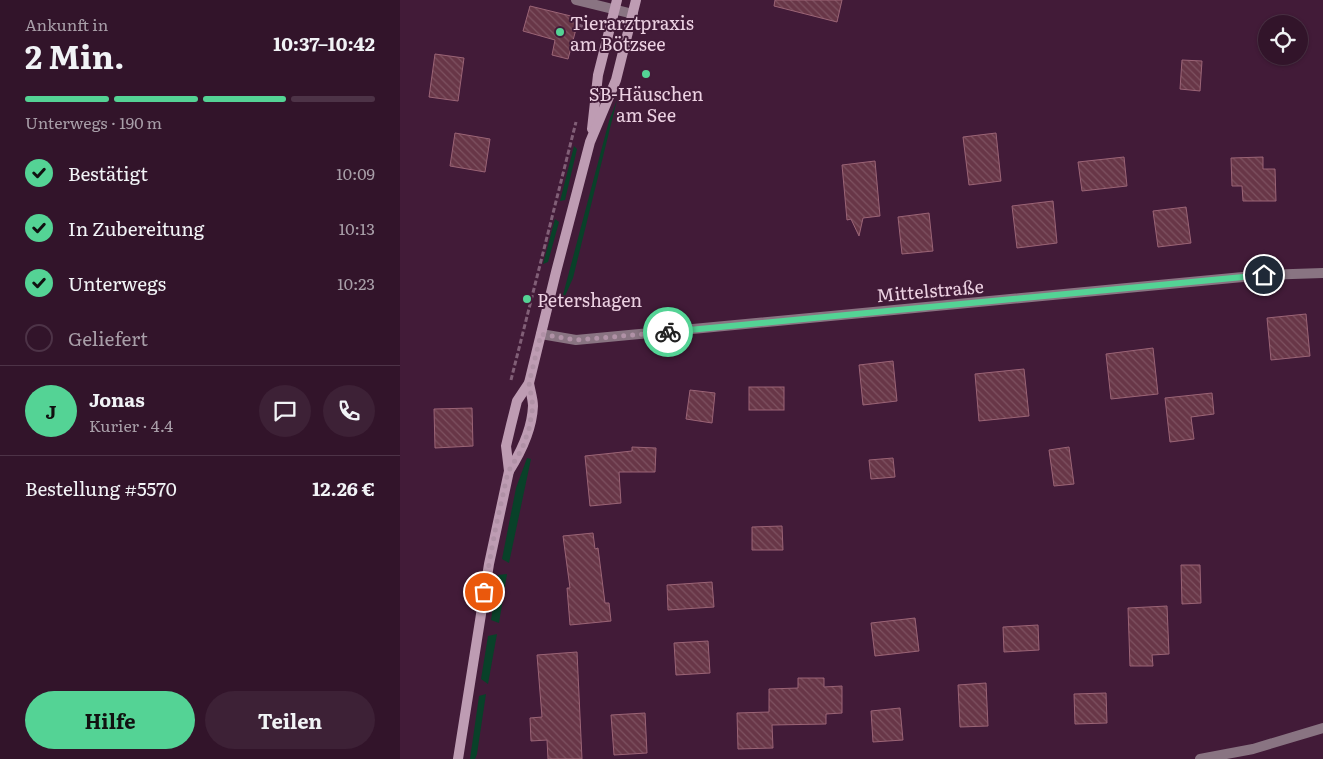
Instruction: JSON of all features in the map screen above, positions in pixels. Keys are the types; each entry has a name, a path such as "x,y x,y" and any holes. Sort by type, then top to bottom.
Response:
{"main road":[{"path":"590,142 616,80 636,0"},
{"path":"458,759 491,555 508,472 506,446 517,401 529,383 590,142 598,75 616,5"},
{"path":"508,472 522,449 529,429 533,406 529,383"}],"street":[{"path":"576,0 616,5 633,14"},
{"name":"Mittelstraße","path":"541,334 576,340 1264,275 1323,273"},
{"path":"1200,759 1252,748 1323,728"}],"path":[{"path":"578,25 598,31"}],"green space":[{"path":"617,100 573,278 565,296 563,295 609,121"},
{"path":"574,146 577,149 565,200 560,201"},
{"path":"555,219 559,222 548,262 543,264"},
{"path":"527,458 531,459 509,563 502,559 516,488"},
{"path":"507,574 499,623 491,620 498,575"},
{"path":"497,634 488,684 481,679 488,636"},
{"path":"486,694 477,754 475,759 470,759 479,696"}],"building":[{"path":"775,0 842,0 837,22 774,6"},
{"name":"Tierarztpraxis am Bötzsee","path":"530,6 579,18 568,59 552,55 555,40 523,31"},
{"path":"435,54 464,58 458,101 429,97"},
{"path":"1182,60 1202,61 1200,91 1180,89"},
{"path":"455,133 490,139 485,172 450,166"},
{"path":"996,133 1001,181 969,185 963,137"},
{"path":"1124,157 1127,186 1082,191 1078,162"},
{"path":"1263,157 1263,169 1275,169 1276,201 1243,201 1242,186 1232,186 1231,158"},
{"path":"875,161 880,216 863,218 859,236 851,219 847,220 842,165"},
{"path":"1053,201 1057,243 1017,248 1012,206"},
{"path":"1186,207 1191,243 1158,247 1153,211"},
{"path":"929,213 933,251 902,254 898,217"},
{"path":"1306,314 1310,356 1271,360 1267,318"},
{"path":"1153,348 1158,394 1111,399 1106,354"},
{"path":"893,361 897,401 863,405 859,365"},
{"path":"1024,369 1029,416 979,421 975,374"},
{"path":"749,387 784,387 784,410 749,410"},
{"path":"690,390 715,393 712,423 686,419"},
{"path":"1212,393 1214,414 1191,417 1194,439 1170,442 1165,398"},
{"path":"472,408 473,446 435,448 434,409"},
{"path":"632,447 656,448 655,472 619,472 621,503 590,506 585,456 632,451"},
{"path":"1069,447 1074,484 1054,486 1049,450"},
{"path":"893,458 895,477 871,479 869,460"},
{"path":"782,526 783,550 752,550 752,527"},
{"path":"593,533 595,549 598,548 605,603 609,603 611,621 570,625 567,588 570,588 563,536"},
{"path":"1181,565 1200,565 1201,603 1182,604"},
{"path":"712,582 714,607 668,610 667,585"},
{"path":"1167,606 1169,654 1152,655 1153,666 1130,666 1128,608"},
{"path":"915,618 919,651 875,656 871,623"},
{"path":"1038,625 1039,650 1004,652 1003,627"},
{"path":"708,641 710,673 676,675 674,643"},
{"path":"577,652 582,759 548,759 547,740 531,741 530,718 542,717 537,655"},
{"path":"798,678 824,678 824,687 842,686 842,713 826,714 826,724 772,725 773,748 738,749 737,713 769,712 769,689 798,688"},
{"path":"986,683 988,726 960,727 958,685"},
{"path":"1106,693 1107,723 1075,724 1074,694"},
{"path":"900,708 903,740 873,742 871,711"},
{"path":"645,713 647,753 614,755 611,715"}],"way so far":[{"path":"484,592 508,472 522,449 529,429 533,406 529,383 541,334 576,340 668,332"}],"place":[{"name":"Tierarztpraxis am Bötzsee","path":"560,32"},
{"name":"SB-Häuschen am See","path":"646,74"},
{"name":"Petershagen","path":"527,299"}],"route":[{"path":"668,332 1264,275"}]}
